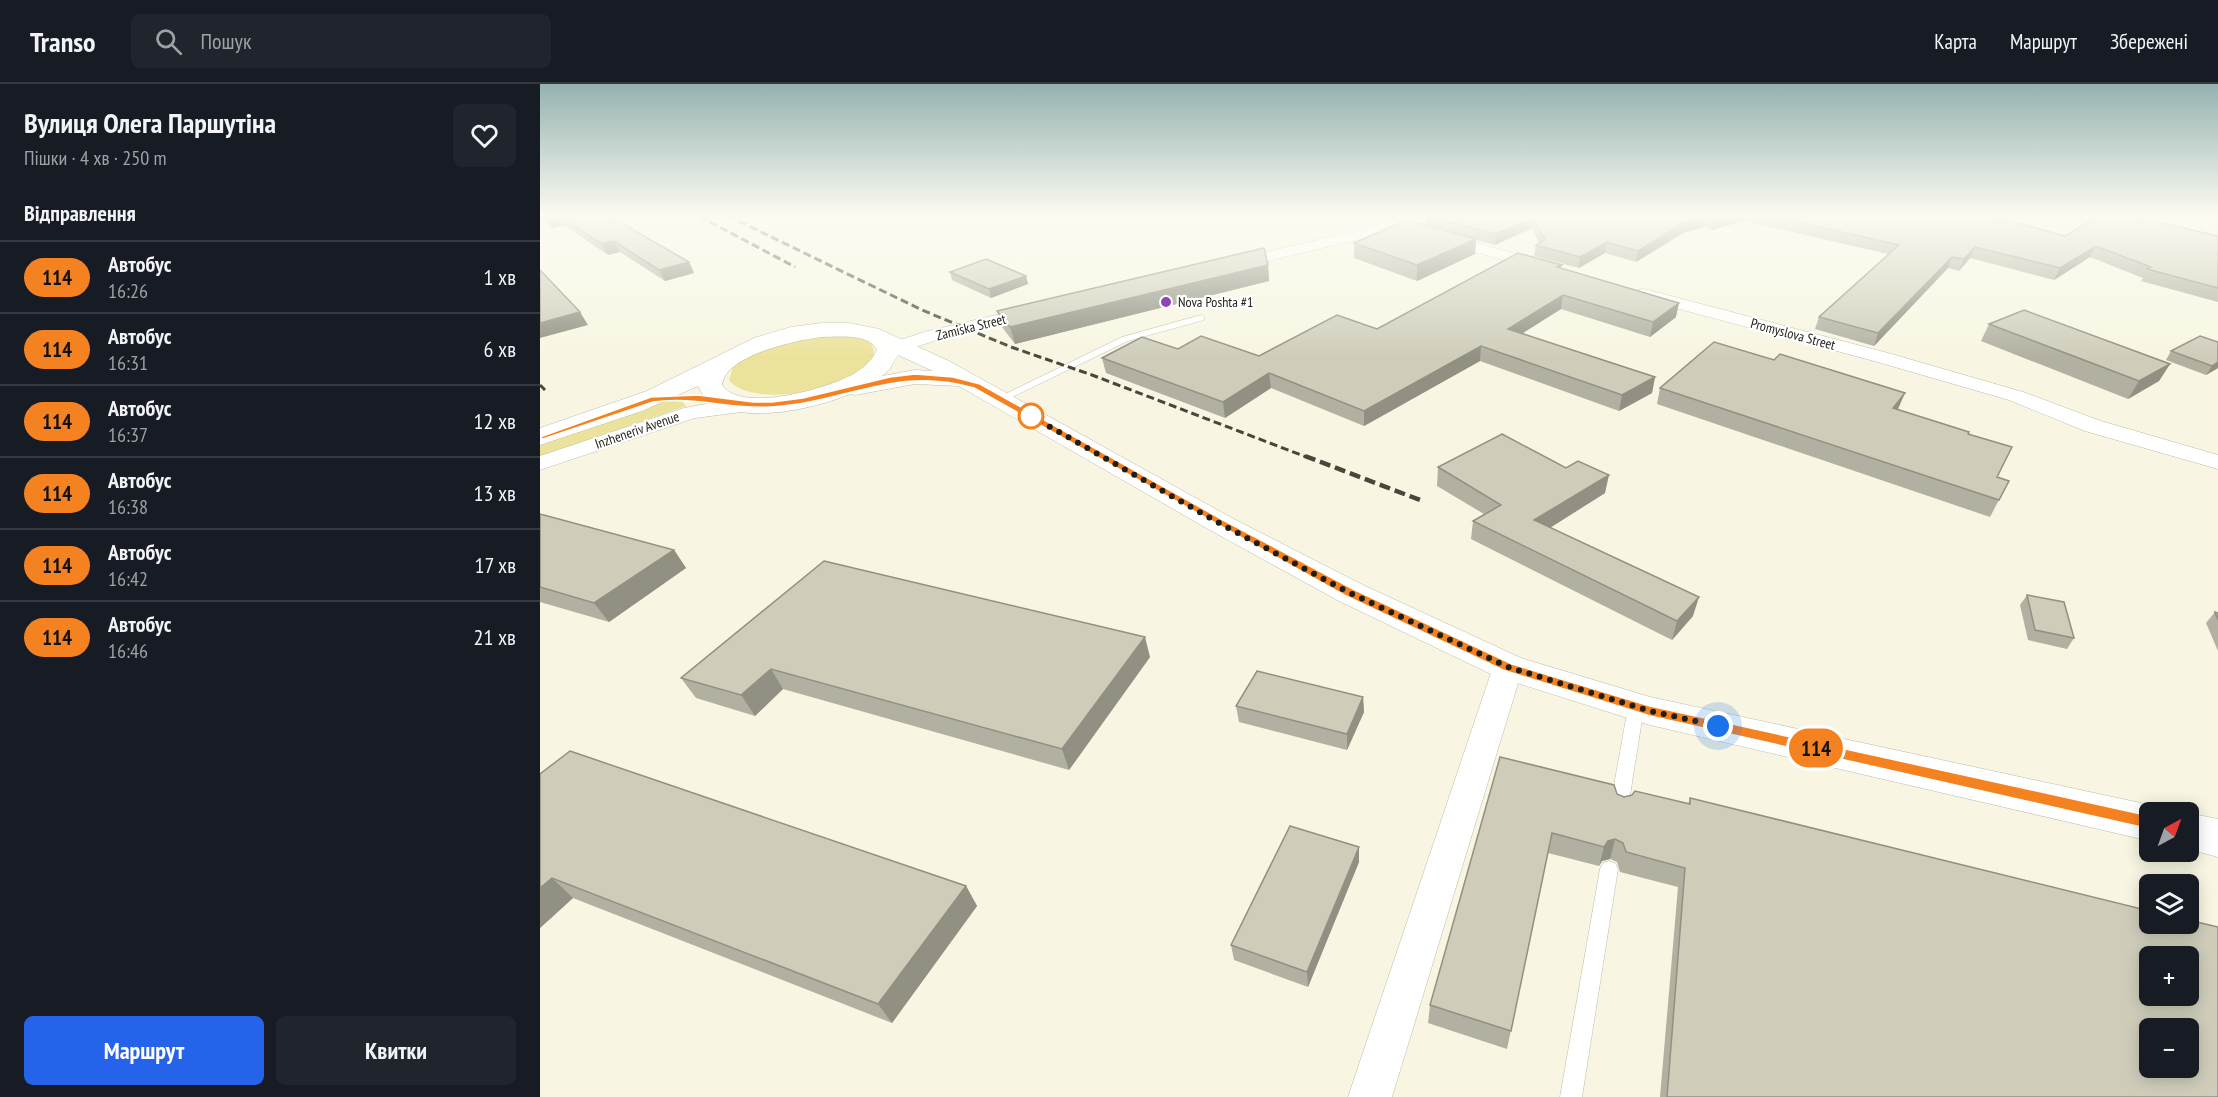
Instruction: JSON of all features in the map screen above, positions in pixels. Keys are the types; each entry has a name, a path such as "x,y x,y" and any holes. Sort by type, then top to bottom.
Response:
{"street":[{"path":"1215,268 1235,263"},
{"path":"1535,263 1566,272"},
{"name":"Promyslova Street","path":"1633,291 2016,396 2093,426 2218,462"},
{"name":"Zamiska Street","path":"890,346 1056,306"},
{"name":"Inzheneriv Avenue","path":"540,437 651,400 696,379 762,343 791,334 822,330 849,330 871,334 890,346 988,393"},
{"path":"823,396 850,386 871,374 884,361 890,346"},
{"path":"723,363 711,377 710,385 718,396 730,401"},
{"path":"823,396 890,380 915,377 953,380 988,393 1219,523 1348,592 1508,667 1636,707 2139,821"},
{"name":"Inzheneriv Avenue","path":"651,400 684,396 772,405"},
{"name":"Inzheneriv Avenue","path":"540,463 691,412 722,407 772,405 823,396"},
{"path":"1370,1097 1508,667"},
{"path":"2199,834 2218,838"}],"lane":[{"path":"988,393 1125,339 1201,318"},
{"path":"1619,808 1636,707"},
{"path":"1571,1097 1609,869"}],"shaded area":[{"path":"851,334 870,342 874,355 865,367 849,378 829,386 781,395 759,394 741,389 729,380 733,367 738,362 785,339"},
{"path":"665,400 683,402 686,406 540,457 540,440"}],"building":[{"path":"649,263 684,263 659,270"},
{"path":"974,263 996,263 1026,276 989,289 950,272"},
{"path":"1199,263 1268,265 1010,327 997,311"},
{"path":"1499,263 1556,263 1562,265 1557,267 1679,303 1653,322 1563,295 1508,329 1655,377 1622,395 1481,346 1364,411 1269,373 1223,402 1102,358 1142,337 1178,349 1201,336 1259,356 1337,315 1377,329"},
{"path":"1879,263 1946,263 1878,333 1819,317"},
{"path":"2041,263 2068,263 2060,268"},
{"path":"2141,263 2218,263 2218,288 2147,269 2151,267"},
{"path":"540,270 580,312 540,323"},
{"path":"2024,310 2170,364 2139,381 1989,324"},
{"path":"2200,336 2218,342 2218,362 2212,366 2171,351"},
{"path":"1714,342 1774,360 1780,354 1905,393 1893,408 2012,447 1997,477 2009,481 1999,500 1660,388"},
{"path":"1502,434 1566,468 1578,461 1609,475 1534,520 1699,597 1677,621 1473,521 1501,505 1438,467"},
{"path":"540,514 674,550 594,603 540,587"},
{"path":"824,561 1145,637 1062,749 771,669 741,695 681,678"},
{"path":"2027,595 2064,602 2074,638 2035,630"},
{"path":"1257,671 1363,697 1347,734 1236,706"},
{"path":"570,751 966,886 878,1004 552,878 540,888 540,774"},
{"path":"1500,757 1614,785 1617,794 1624,797 1632,795 1635,791 1690,804 1690,798 2139,908 2139,934 2199,934 2199,923 2218,927 2218,1097 1667,1097 1685,868 1626,852 1623,843 1615,839 1608,841 1604,847 1552,833 1511,1031 1430,1005"},
{"path":"1290,826 1359,847 1307,972 1231,945"}],"railway":[{"path":"788,263 795,267"},
{"path":"826,263 922,310 1011,347 1092,375 1309,458"},
{"path":"540,385 545,390"},
{"path":"1305,456 1420,500"}],"bus line":[{"name":"114","path":"540,437 651,400 669,397 698,397 753,405 772,405 803,401 890,380 934,377 953,380 977,386 1219,523 1348,592 1508,667 1650,711 2139,821"}],"place":[{"name":"Nova Poshta #1","path":"1166,302"}],"route":[{"path":"1031,416 1219,523 1348,592 1508,667 1650,711 1718,726"}]}
